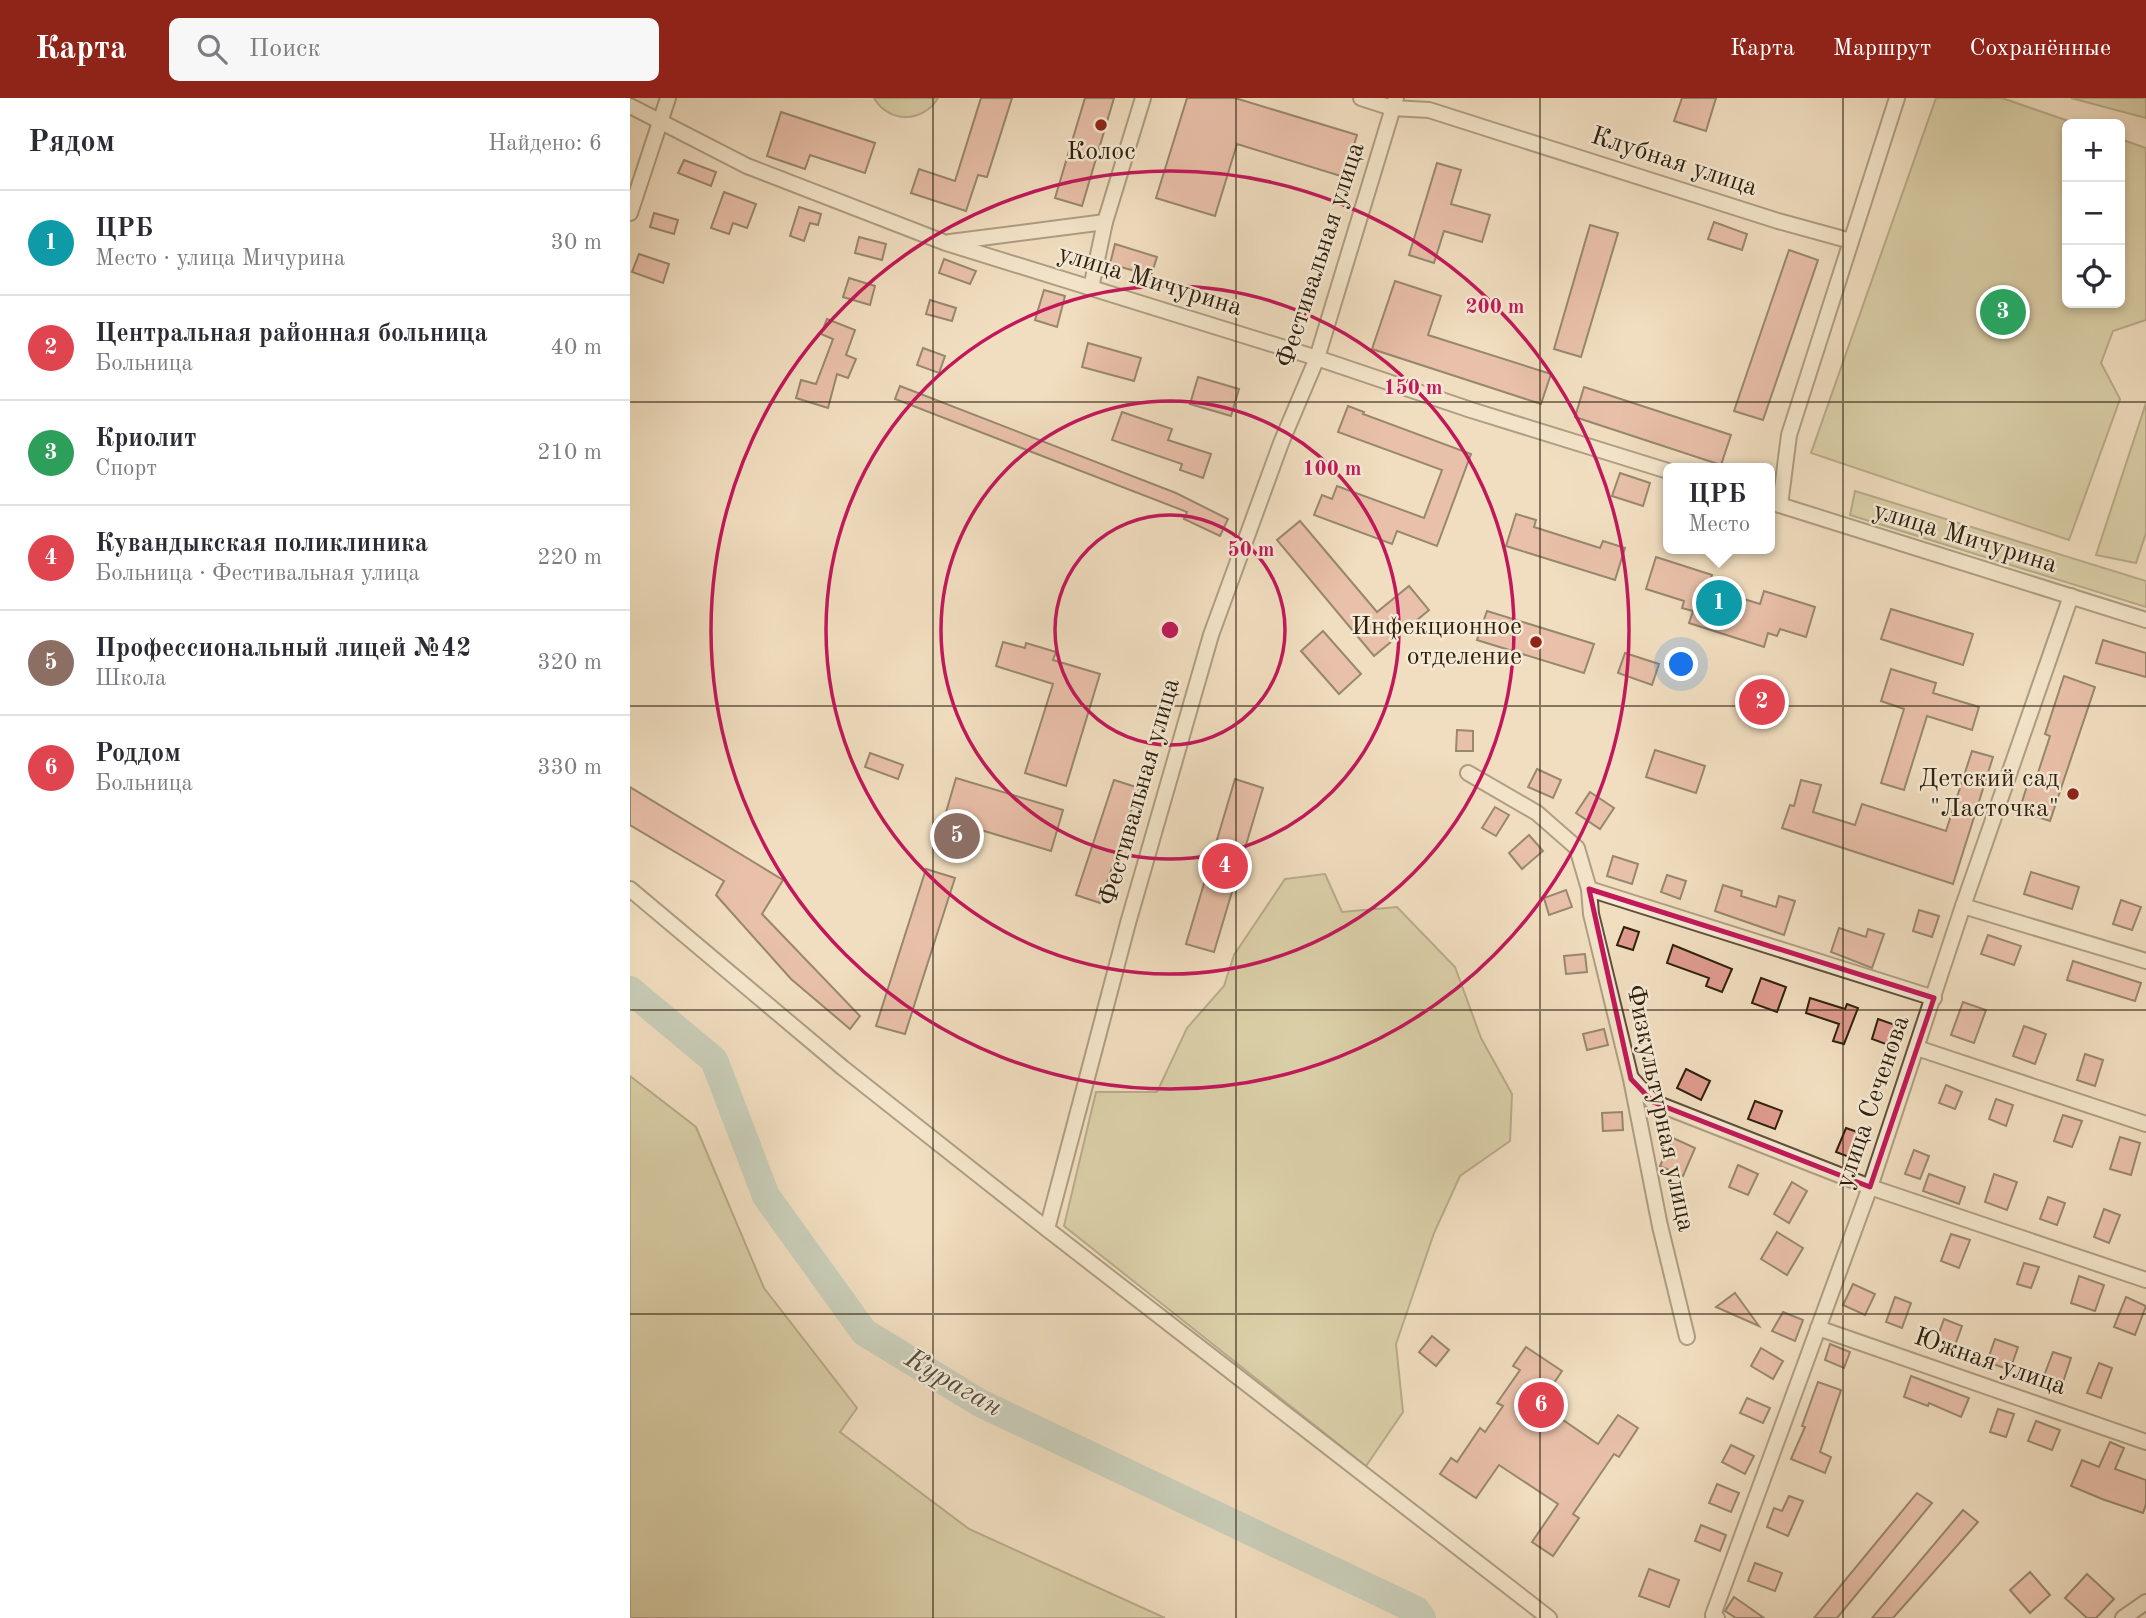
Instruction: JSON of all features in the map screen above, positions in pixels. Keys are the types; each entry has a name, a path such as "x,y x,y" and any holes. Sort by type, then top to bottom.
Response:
{"street":[{"path":"630,213 668,98"},
{"path":"1091,288 1105,222 1143,98"},
{"name":"Клубная улица","path":"1361,98 1429,110 1777,221 1851,241"},
{"path":"1775,504 1789,435 1897,98"},
{"name":"Фестивальная улица","path":"1047,1229 1142,872 1211,635 1281,443 1317,358 1394,103"},
{"name":"улица Мичурина","path":"630,106 747,166 946,243 1663,469"},
{"path":"946,243 1105,222"},
{"name":"улица Мичурина","path":"1775,504 2146,621"},
{"name":"улица Сеченова","path":"1717,1618 1713,1615 1870,1187 1963,906 2071,596"},
{"name":"Физкультурная улица","path":"1468,773 1537,813 1577,848 1589,889 1591,914 1631,1079 1660,1226 1687,1337"},
{"path":"630,889 843,1068 1549,1618"},
{"path":"1589,889 1934,998"},
{"path":"1963,906 2146,961"},
{"path":"1917,1048 2146,1124"},
{"path":"1631,1079 1653,1102 1870,1187 2146,1280"},
{"name":"Южная улица","path":"1818,1328 2146,1442"},
{"path":"2123,1618 2146,1602"}],"highlighted area":[{"path":"1589,889 1934,998 1870,1187 1653,1102 1631,1079"}],"shaded area":[{"path":"874,98 938,98 924,112 906,117 888,112"},
{"path":"1936,98 2002,98 2063,119 2062,308 2125,308 2125,141 2146,148 2146,320 2113,331 2101,363 2120,399 2069,540 1811,453"},
{"path":"2071,98 2146,98 2146,118"},
{"path":"2146,403 2146,533 2136,563 2096,555"},
{"path":"1855,491 2146,581 2146,607 1850,515"},
{"path":"1325,874 1342,912 1397,907 1455,967 1481,1038 1512,1094 1510,1141 1460,1176 1434,1233 1396,1344 1403,1412 1366,1466 1064,1226 1096,1092 1157,1092 1187,1028 1224,986 1234,955 1285,879"},
{"path":"630,1076 696,1127 764,1288 857,1408 840,1432 969,1529 1165,1618 630,1618"}],"building":[{"path":"981,98 1012,98 987,177 978,175 966,211 911,193 919,169 955,181"},
{"path":"1085,98 1114,98 1082,206 1055,198"},
{"path":"1187,98 1235,98 1357,135 1344,177 1237,144 1215,216 1156,198"},
{"path":"1682,98 1716,98 1706,131 1674,121"},
{"path":"781,112 875,143 865,173 810,155 805,169 767,156"},
{"path":"684,160 716,172 711,186 678,173"},
{"path":"1437,163 1461,170 1451,204 1490,215 1482,242 1444,231 1434,263 1409,255"},
{"path":"724,192 756,204 747,228 733,223 729,234 711,228"},
{"path":"799,207 821,214 818,225 810,223 804,241 790,236"},
{"path":"654,213 678,220 674,234 650,227"},
{"path":"1714,222 1747,234 1742,250 1708,239"},
{"path":"1590,225 1618,233 1581,357 1554,349"},
{"path":"859,237 886,244 882,260 855,253"},
{"path":"1115,244 1157,257 1150,279 1134,274 1135,271 1110,264"},
{"path":"1789,250 1818,260 1763,420 1734,411"},
{"path":"639,254 669,264 663,283 632,272"},
{"path":"944,259 976,271 970,284 939,273"},
{"path":"849,278 875,286 870,305 843,297"},
{"path":"1395,281 1441,296 1428,335 1551,374 1541,404 1372,349"},
{"path":"1044,290 1065,296 1057,327 1035,320"},
{"path":"930,300 956,308 952,321 926,314"},
{"path":"827,319 855,330 846,355 856,359 848,378 837,374 828,408 796,398 801,380 816,384 833,339 821,334"},
{"path":"1088,343 1141,358 1134,381 1082,367"},
{"path":"923,348 945,356 939,373 917,365"},
{"path":"1198,377 1239,389 1231,416 1190,404"},
{"path":"900,386 1176,493 1228,519 1220,536 1184,519 1187,512 895,399"},
{"path":"1584,387 1731,435 1722,463 1715,463 1575,417"},
{"path":"1348,406 1471,454 1437,546 1397,531 1392,544 1314,515 1322,495 1332,499 1337,486 1424,518 1442,470 1338,432"},
{"path":"1122,412 1172,429 1168,440 1211,454 1203,478 1180,470 1182,464 1112,440"},
{"path":"1620,473 1650,483 1643,506 1612,496"},
{"path":"1516,514 1536,520 1534,527 1600,548 1603,541 1625,548 1615,580 1506,546"},
{"path":"1300,521 1377,612 1409,586 1429,610 1374,656 1277,540"},
{"path":"1656,557 1712,575 1708,588 1760,604 1764,591 1815,607 1806,637 1780,629 1777,636 1768,633 1764,647 1689,623 1693,611 1682,608 1684,601 1646,589"},
{"path":"1891,609 1973,634 1963,665 1881,639"},
{"name":"Инфекционное отделение","path":"1487,611 1594,644 1584,673 1477,640"},
{"path":"1323,631 1361,674 1339,694 1301,651"},
{"path":"2103,640 2146,653 2146,677 2096,663"},
{"path":"1003,642 1025,648 1026,643 1056,652 1053,660 1100,674 1066,786 1025,773 1053,684 996,666"},
{"path":"1625,653 1659,664 1652,685 1618,673"},
{"path":"1891,669 1936,683 1933,693 1979,707 1972,730 1927,716 1904,790 1881,783 1904,709 1881,701"},
{"path":"2064,676 2095,687 2050,821 2019,811 2028,783 2034,785 2050,736 2045,734"},
{"path":"1457,730 1473,731 1473,751 1456,751"},
{"path":"1655,750 1705,766 1696,793 1646,777"},
{"path":"1972,751 1993,757 1953,884 1782,828 1790,805 1794,806 1801,780 1821,785 1813,812 1855,825 1862,804 1946,831"},
{"path":"870,753 903,765 898,779 865,767"},
{"path":"1537,769 1561,780 1553,798 1528,787"},
{"path":"956,778 1063,810 1051,851 944,819"},
{"path":"1235,779 1263,788 1214,952 1186,944"},
{"path":"1114,780 1139,788 1100,903 1076,895"},
{"path":"630,787 783,880 762,914 860,1016 850,1029 791,979 716,895 724,881 630,825"},
{"path":"1590,792 1614,808 1600,829 1576,813"},
{"path":"1495,807 1509,815 1496,836 1482,828"},
{"path":"1529,835 1543,851 1522,869 1509,853"},
{"path":"1613,856 1638,864 1632,884 1607,876"},
{"path":"926,869 955,878 905,1034 876,1026"},
{"path":"2031,872 2079,887 2072,909 2024,894"},
{"path":"1667,875 1686,881 1680,899 1661,892"},
{"path":"1723,885 1742,891 1741,896 1776,907 1779,896 1795,901 1784,935 1715,911"},
{"path":"1566,890 1572,907 1549,915 1544,898"},
{"path":"2121,900 2141,907 2132,930 2113,924"},
{"path":"1919,910 1939,916 1932,937 1913,931"},
{"path":"1624,927 1639,932 1633,950 1617,945"},
{"path":"1839,928 1866,937 1868,929 1884,934 1872,968 1831,952"},
{"path":"1988,935 2021,946 2014,965 1981,954"},
{"path":"1673,945 1732,969 1722,992 1706,986 1709,978 1667,963"},
{"path":"1585,954 1587,972 1566,974 1564,956"},
{"path":"2073,961 2141,983 2135,1001 2067,980"},
{"path":"1761,978 1786,987 1777,1012 1752,1003"},
{"path":"1810,998 1845,1009 1847,1004 1858,1008 1844,1044 1833,1041 1839,1024 1806,1013"},
{"path":"1963,1002 1986,1010 1974,1043 1951,1035"},
{"path":"1878,1019 1901,1027 1894,1047 1872,1039"},
{"path":"2024,1026 2046,1034 2035,1064 2013,1056"},
{"path":"1604,1029 1608,1045 1587,1050 1583,1034"},
{"path":"2085,1054 2103,1060 2095,1086 2077,1080"},
{"path":"1686,1069 1710,1081 1701,1100 1677,1088"},
{"path":"1946,1085 1962,1092 1955,1109 1939,1103"},
{"path":"1996,1099 2013,1105 2006,1126 1989,1119"},
{"path":"1755,1101 1782,1111 1775,1129 1748,1119"},
{"path":"1622,1112 1623,1130 1603,1131 1602,1113"},
{"path":"2063,1115 2082,1121 2072,1147 2054,1141"},
{"path":"1846,1128 1866,1135 1857,1160 1836,1152"},
{"path":"2120,1137 2140,1143 2131,1175 2110,1169"},
{"path":"1673,1138 1695,1148 1683,1176 1660,1166"},
{"path":"1914,1150 1929,1156 1920,1179 1905,1174"},
{"path":"1738,1165 1758,1174 1748,1195 1729,1187"},
{"path":"1929,1174 1965,1187 1959,1204 1923,1191"},
{"path":"1994,1174 2017,1182 2007,1210 1985,1202"},
{"path":"1792,1182 1807,1191 1789,1223 1774,1214"},
{"path":"2048,1197 2065,1203 2057,1225 2040,1219"},
{"path":"2104,1209 2120,1215 2109,1243 2094,1237"},
{"path":"1777,1232 1803,1248 1787,1275 1761,1259"},
{"path":"1951,1234 1970,1240 1959,1268 1941,1261"},
{"path":"2024,1263 2039,1267 2031,1288 2017,1284"},
{"path":"2079,1276 2104,1285 2095,1311 2071,1303"},
{"path":"1853,1284 1875,1294 1865,1315 1843,1305"},
{"path":"1735,1293 1759,1326 1716,1307"},
{"path":"1895,1297 1911,1303 1902,1328 1886,1322"},
{"path":"2126,1297 2146,1306 2135,1335 2114,1327"},
{"path":"1783,1312 1803,1320 1795,1341 1772,1331"},
{"path":"1944,1319 1962,1326 1954,1348 1936,1341"},
{"path":"1432,1336 1449,1350 1436,1366 1419,1352"},
{"path":"1995,1339 2018,1347 2010,1370 1987,1362"},
{"path":"1830,1344 1850,1352 1844,1368 1825,1360"},
{"path":"1526,1347 1562,1371 1540,1404 1598,1444 1618,1415 1638,1428 1619,1457 1614,1454 1573,1514 1579,1518 1553,1556 1532,1542 1558,1504 1499,1465 1476,1498 1440,1474 1451,1458 1457,1462 1480,1428 1485,1432 1503,1406 1497,1403 1520,1370 1513,1366"},
{"path":"1761,1348 1783,1361 1773,1379 1751,1366"},
{"path":"2053,1352 2071,1358 2063,1382 2044,1376"},
{"path":"2099,1363 2112,1368 2101,1398 2087,1393"},
{"path":"1911,1376 1969,1398 1961,1417 1929,1403 1928,1406 1904,1397"},
{"path":"1818,1382 1841,1390 1820,1452 1831,1457 1825,1473 1791,1459 1805,1427 1802,1426"},
{"path":"1747,1398 1770,1408 1763,1423 1740,1413"},
{"path":"1998,1409 2014,1414 2006,1437 1990,1432"},
{"path":"2036,1421 2060,1430 2052,1450 2028,1441"},
{"path":"2110,1442 2124,1448 2115,1469 2146,1480 2146,1504 2143,1513 2071,1486 2082,1460 2099,1467"},
{"path":"1731,1445 1754,1456 1745,1474 1722,1462"},
{"path":"1717,1484 1739,1493 1731,1512 1709,1503"},
{"path":"1917,1493 1932,1503 1837,1618 1814,1618"},
{"path":"1789,1496 1803,1501 1788,1536 1767,1527 1774,1508 1782,1511"},
{"path":"1963,1510 1978,1522 1893,1618 1872,1618"},
{"path":"1701,1525 1726,1535 1720,1551 1695,1541"},
{"path":"1755,1563 1782,1573 1775,1591 1748,1581"},
{"path":"1649,1569 1679,1580 1669,1607 1639,1596"},
{"path":"2030,1572 2050,1595 2030,1613 2010,1590"},
{"path":"2087,1574 2114,1599 2096,1618 2087,1618 2065,1598"},
{"path":"1734,1597 1764,1618 1736,1618 1725,1611"}],"waterway":[{"name":"Кураган","path":"630,990 714,1060 766,1196 864,1332 980,1403 1416,1610 1422,1618"}],"place":[{"name":"Колос","path":"1101,125"},
{"name":"Криолит","path":"2003,312"},
{"name":"ЦРБ","path":"1719,603"},
{"name":"Инфекционное отделение","path":"1536,642"},
{"name":"Центральная районная больница","path":"1762,702"},
{"name":"Детский сад \"Ласточка\"","path":"2073,794"},
{"name":"Профессиональный лицей №42","path":"957,836"},
{"name":"Кувандыкская поликлиника","path":"1225,866"},
{"name":"Роддом","path":"1541,1405"}]}
